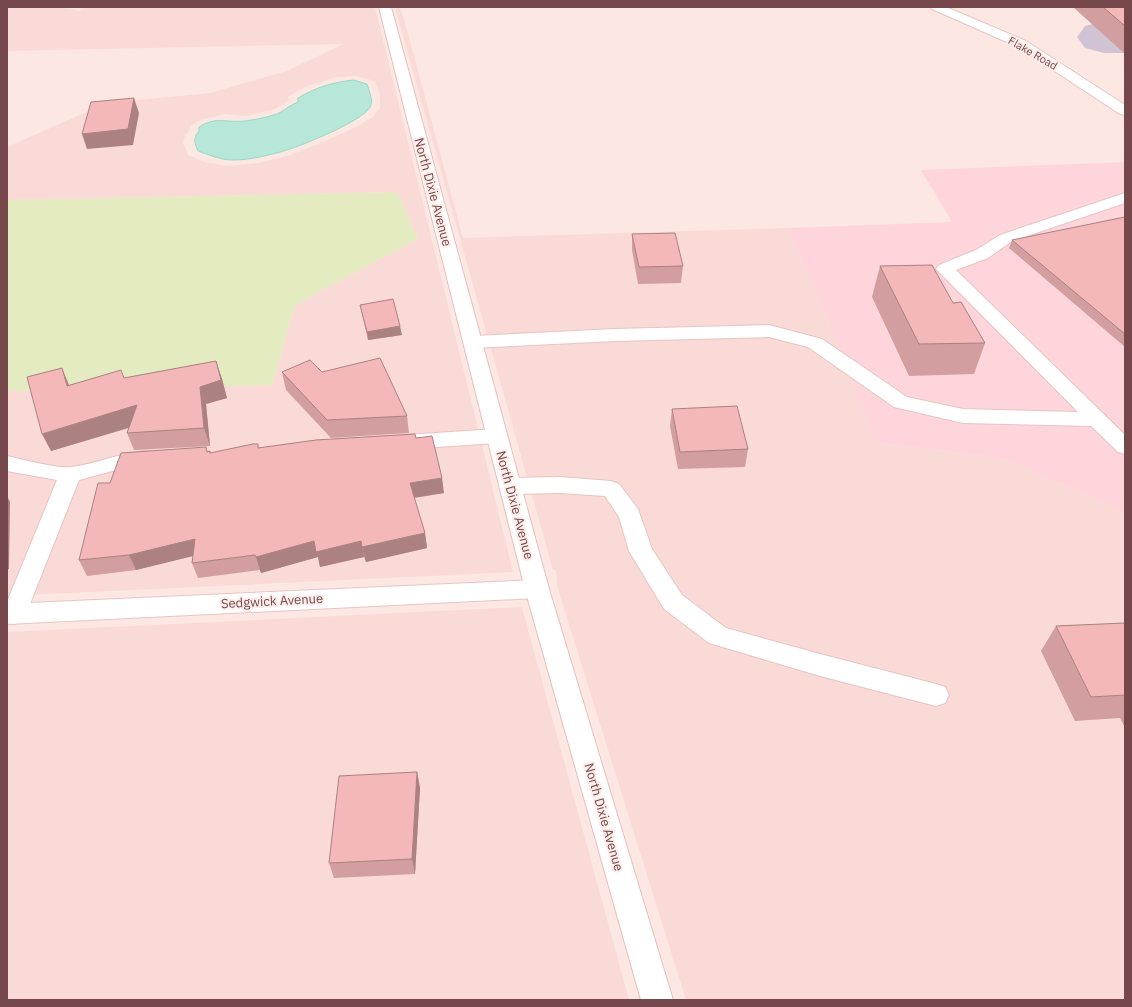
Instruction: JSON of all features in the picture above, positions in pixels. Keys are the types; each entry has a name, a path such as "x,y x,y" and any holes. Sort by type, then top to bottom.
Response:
{"street":[{"name":"North Dixie Avenue","path":"385,7 537,589 657,1000"},
{"name":"Flake Road","path":"936,7 1022,44 1125,111"},
{"path":"1125,198 1006,238 982,254 945,270 1125,447"},
{"path":"473,342 615,335 769,331 815,343 902,402 963,416 1098,419"},
{"path":"386,443 497,436"},
{"path":"7,463 14,466 70,475 131,458 163,457"},
{"path":"11,614 70,475"},
{"path":"511,486 560,485 611,489 630,515 641,551 673,602 718,636 820,665 936,695"},
{"name":"Sedgwick Avenue","path":"11,614 537,589"}],"shaded area":[{"path":"7,7 59,7 80,11 86,7 375,7 513,572 7,596 7,391 272,385 295,305 418,239 397,192 7,200 7,147 107,103 210,93 287,71 343,44 7,51","holes":["355,76 375,81 380,94 380,108 374,116 339,135 291,155 258,163 227,166 205,162 188,155 183,142 190,126 200,120 225,114 246,116 275,109 288,101 288,97 305,87 337,77"]},
{"path":"395,7 399,7 404,19 463,238 788,228 830,325 876,443 1001,458 1125,512 1125,1000 686,1000 557,586 556,570 553,570"},
{"path":"1125,162 1125,512 1001,458 876,443 830,325 788,228 952,222 921,170"},
{"path":"522,607 629,1000 7,1000 7,632"}],"green space":[{"path":"397,192 418,239 295,305 272,385 7,391 7,200"}],"water":[{"path":"354,80 367,84 371,96 371,105 365,113 332,132 287,150 247,159 224,159 198,151 195,138 199,131 199,127 205,124 216,121 245,121 274,115 298,102 298,98 318,88 339,82"}],"building":[{"path":"1103,7 1125,7 1125,26"},
{"path":"134,98 128,129 82,134 91,102"},
{"path":"1125,217 1125,334 1012,240"},
{"path":"675,233 683,266 639,267 632,234"},
{"path":"932,265 953,303 961,302 985,343 919,344 880,266"},
{"path":"393,299 400,326 367,332 360,305"},
{"path":"380,358 407,416 327,420 282,372 310,360 322,372"},
{"path":"216,361 221,380 200,387 204,428 127,433 137,405 42,434 27,377 62,368 67,386 121,370 124,378"},
{"path":"737,406 748,449 680,452 672,409"},
{"path":"415,434 416,438 432,436 442,478 410,483 425,533 362,547 361,541 316,552 314,541 256,557 255,555 192,563 195,539 129,555 79,560 98,483 110,483 121,453 206,447 207,452 210,451 210,453 253,444 258,444 258,448 316,440"},
{"path":"1125,623 1125,695 1091,697 1056,626"},
{"path":"417,772 412,859 329,863 339,776"}],"taxiway":[{"path":"1104,37 1125,37"}]}
